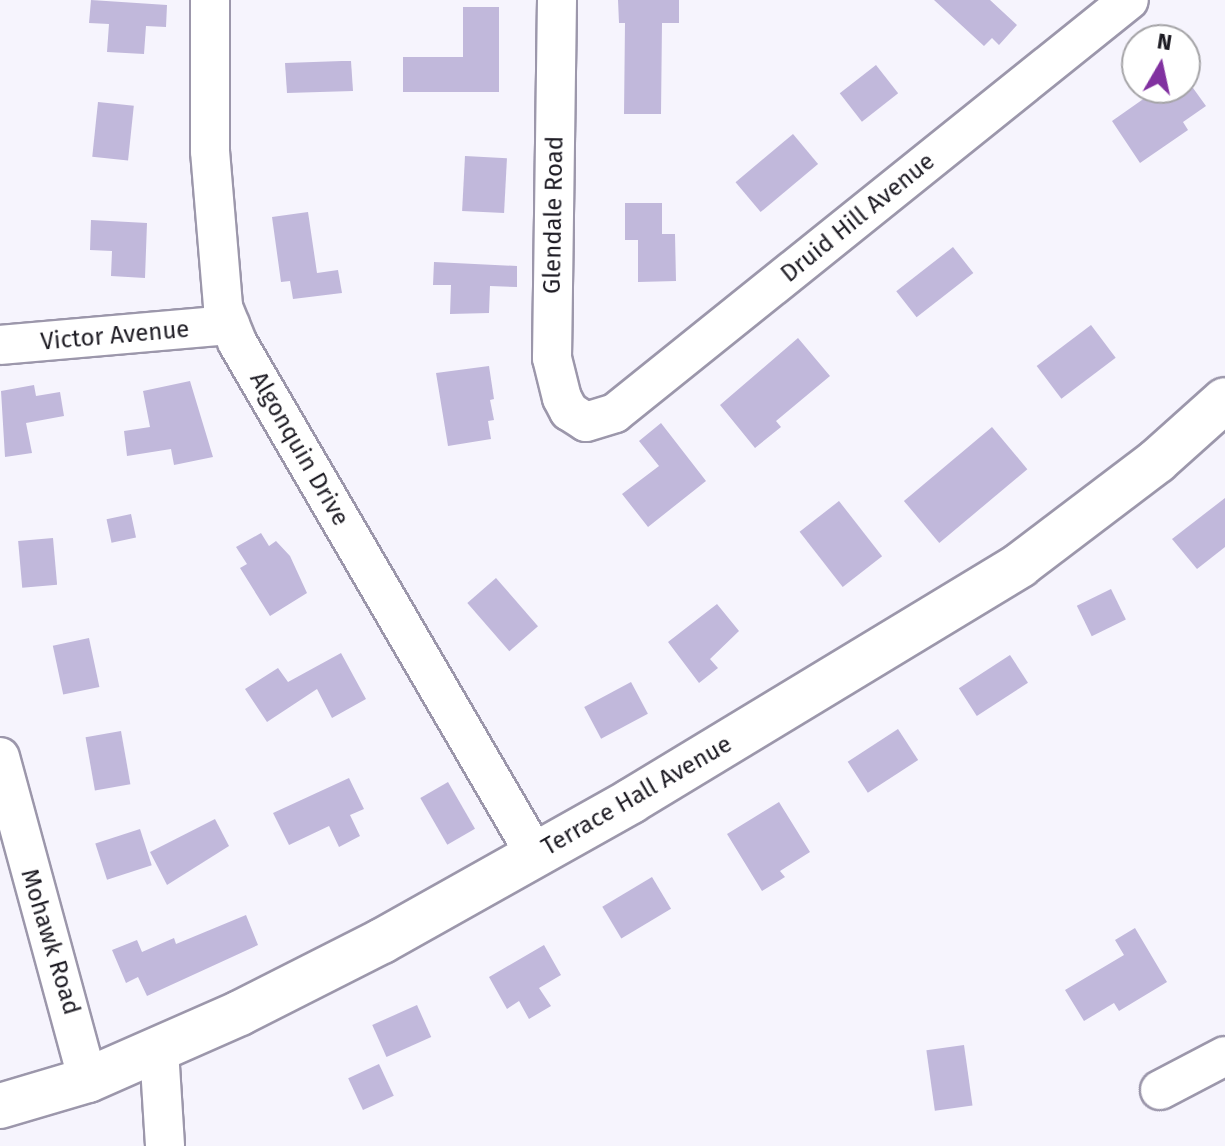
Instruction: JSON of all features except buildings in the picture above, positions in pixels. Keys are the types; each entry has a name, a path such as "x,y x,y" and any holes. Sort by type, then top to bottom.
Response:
{"main road":[{"name":"Terrace Hall Avenue","path":"0,1106 88,1080 159,1050 382,941 535,854 900,642 1020,565 1157,461 1225,400"}],"street":[{"name":"Algonquin Drive","path":"210,0 216,255 230,325 535,854"},
{"name":"Glendale Road","path":"557,0 552,358 562,398 581,420"},
{"name":"Druid Hill Avenue","path":"581,420 601,420 615,413 1129,0"},
{"name":"Victor Avenue","path":"0,345 230,325"},
{"name":"Mohawk Road","path":"0,757 88,1080"},
{"path":"159,1050 165,1146"},
{"path":"1160,1090 1225,1056"}]}
